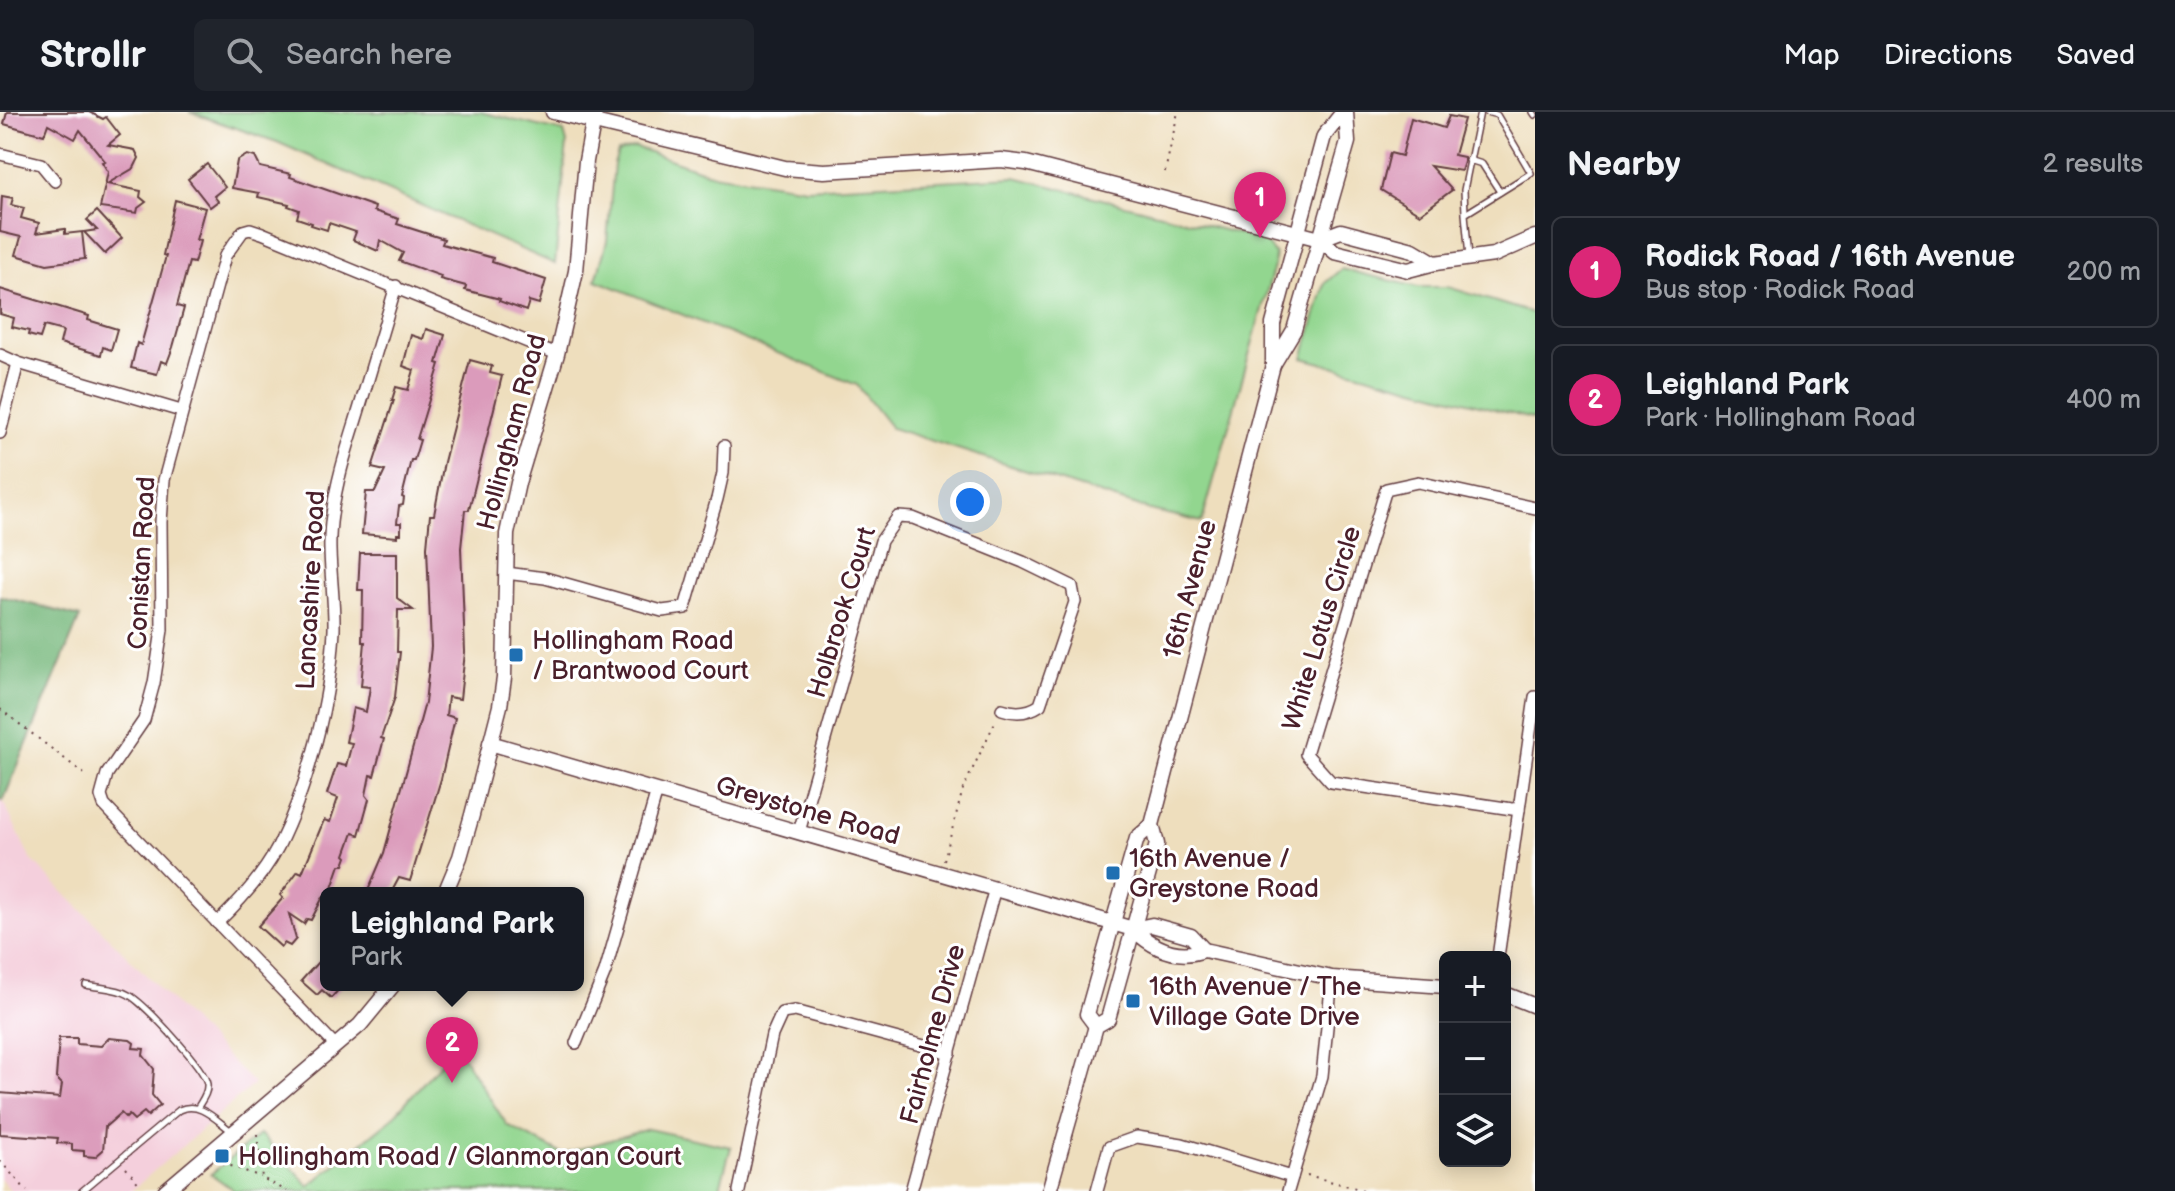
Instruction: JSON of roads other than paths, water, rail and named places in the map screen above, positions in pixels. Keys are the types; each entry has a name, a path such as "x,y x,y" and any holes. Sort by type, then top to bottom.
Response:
{"main road":[{"path":"553,112 594,117 755,162 807,170 1013,161 1320,239 1335,252 1408,270 1507,251 1535,237"},
{"name":"16th Avenue","path":"1049,1191 1096,1026 1108,1019 1157,844 1152,825 1273,365 1273,324 1324,136 1345,112"},
{"name":"16th Avenue","path":"1273,365 1294,330 1348,142 1345,112"},
{"name":"Hollingham Road","path":"448,887 460,857 504,678 506,549 510,515 557,354 576,271 586,161 594,117"},
{"path":"1320,239 1341,231 1413,250 1435,263"},
{"name":"Greystone Road","path":"490,743 1133,929 1152,925 1191,936 1204,950 1332,978 1439,986"},
{"name":"16th Avenue","path":"1096,1026 1087,1014 1112,922 1137,838 1152,825"},
{"path":"165,1191 360,1025 388,991"},
{"path":"1511,996 1535,1006"}],"street":[{"path":"0,154 41,164 55,181"},
{"name":"Conistan Road","path":"336,1046 104,805 101,796 107,774 144,720 154,683 162,630 161,522 164,480 225,256 243,231 250,229 557,354"},
{"name":"Lancashire Road","path":"217,923 239,901 277,850 308,766 324,707 332,655 334,628 330,537 336,487 396,286"},
{"path":"0,355 181,411"},
{"path":"0,433 18,363"},
{"path":"506,573 545,578 662,611 685,608 717,499 723,473 724,446"},
{"name":"White Lotus Circle","path":"1519,810 1331,782 1306,754 1386,489 1418,482 1535,508"},
{"name":"Holbrook Court","path":"799,832 881,541 898,517 913,518 1023,562 1072,586 1075,602 1040,705 1021,712 1002,709"},
{"path":"1499,951 1535,697"},
{"path":"576,1043 605,972 657,791"},
{"name":"Fairholme Drive","path":"911,1191 995,888"},
{"path":"1288,1191 1322,1076 1332,978"},
{"path":"739,1191 772,1035 782,1013 795,1011 950,1053"},
{"path":"1097,1191 1109,1147 1137,1137 1182,1144 1294,1174"}],"lane":[{"path":"1465,214 1533,172 1500,114 1483,112 1469,160 1464,190 1465,214 1470,260"},
{"path":"1469,160 1482,164 1500,192"},
{"path":"86,985 127,993 145,1007 200,1068 207,1082 207,1091 198,1107"},
{"path":"82,1191 179,1110 188,1106 198,1107 234,1133"}],"place":[{"name":"Rodick Road / 16th Avenue","path":"1260,238"},
{"name":"Hollingham Road / Brantwood Court","path":"516,655"},
{"name":"16th Avenue / Greystone Road","path":"1113,873"},
{"name":"16th Avenue / The Village Gate Drive","path":"1133,1001"},
{"name":"Leighland Park","path":"452,1083"},
{"name":"Hollingham Road / Glanmorgan Court","path":"222,1156"}]}
